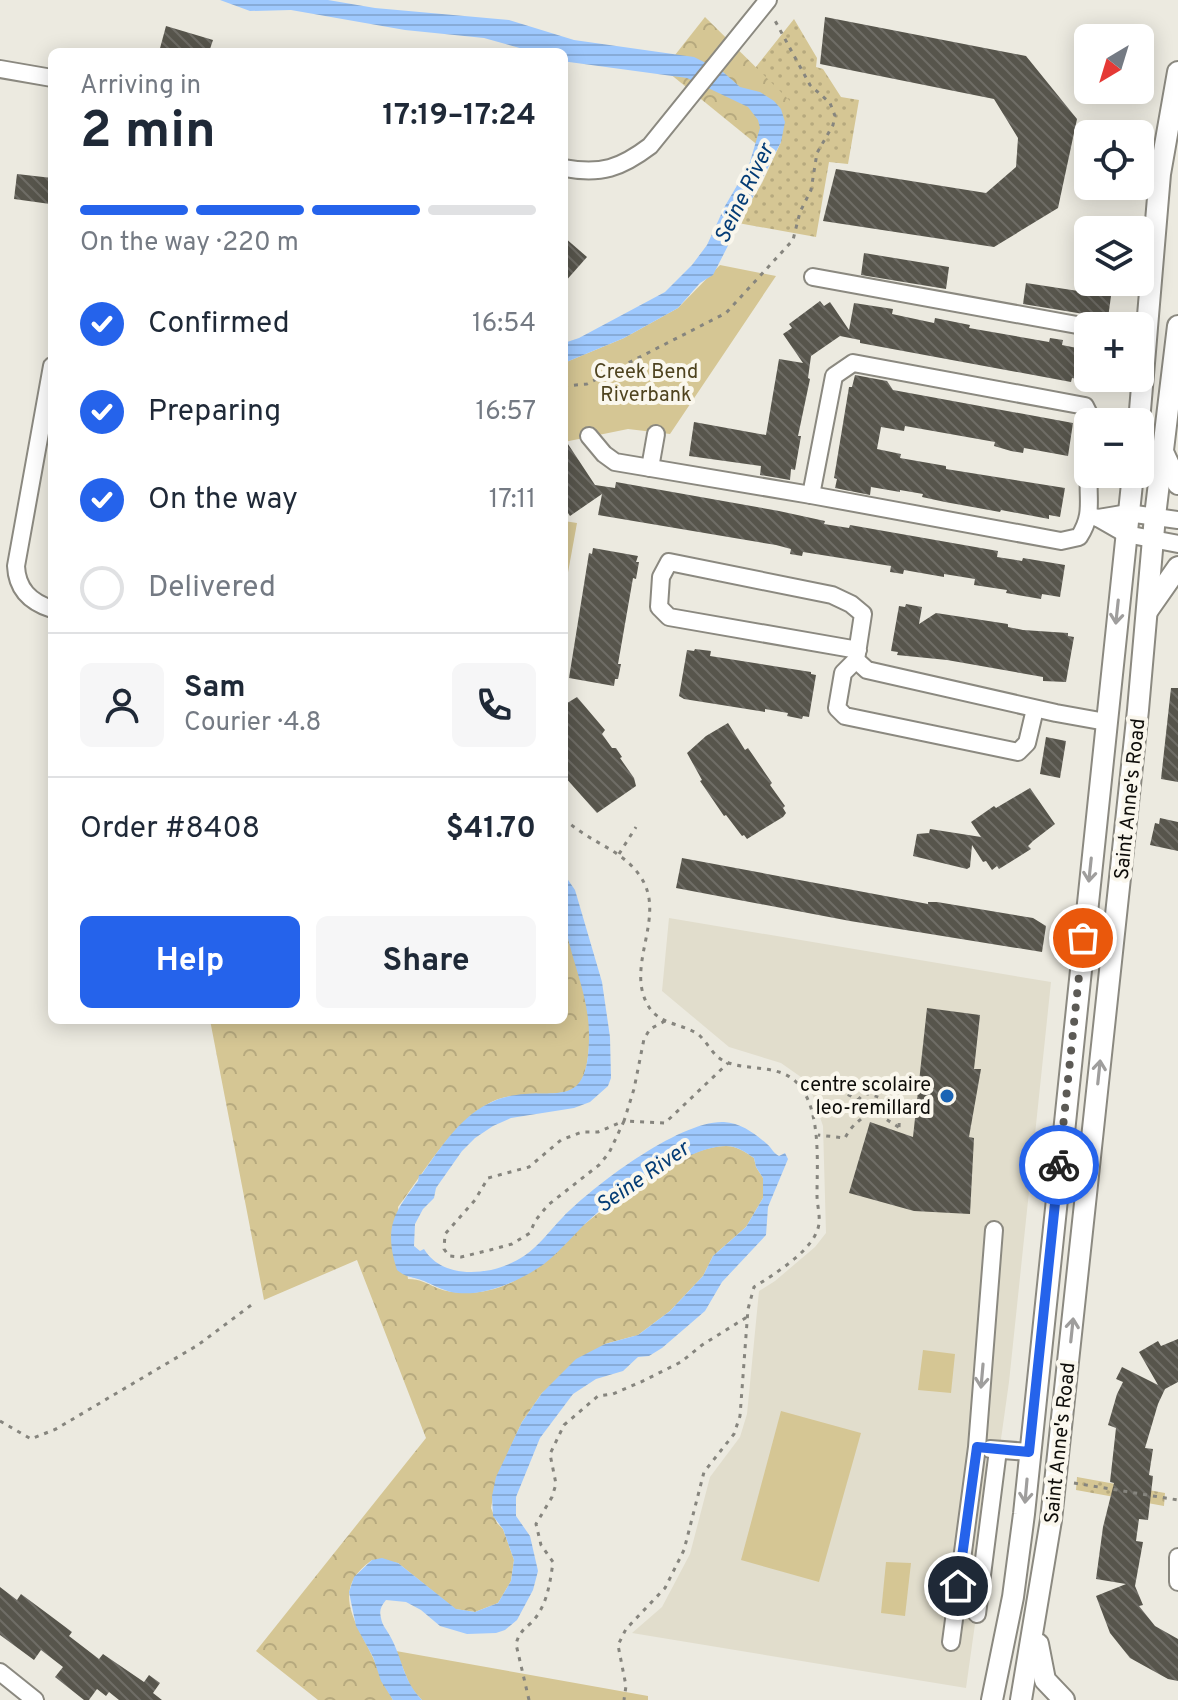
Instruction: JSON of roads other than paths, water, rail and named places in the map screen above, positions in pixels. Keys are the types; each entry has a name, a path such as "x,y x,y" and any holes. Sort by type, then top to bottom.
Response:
{"main road":[{"path":"1146,312 1160,174 1178,72"},
{"name":"Saint Anne's Road","path":"1021,1700 1051,1520 1138,710 1155,516 1178,326"},
{"path":"1163,452 1178,484"},
{"name":"Saint Anne's Road","path":"992,1700 1013,1597 1131,488"},
{"path":"1146,613 1178,567"},
{"path":"1037,1602 1040,1666 1045,1680 1064,1700"}],"street":[{"path":"568,169 583,172 605,170 628,162 650,146 766,3"},
{"path":"0,69 48,77"},
{"path":"813,277 1074,324"},
{"path":"811,495 834,376 853,363 1086,408"},
{"path":"48,388 16,566 21,588 29,598 48,607"},
{"path":"650,468 656,434"},
{"path":"589,436 615,462 1061,541 1079,537 1094,517 1128,513 1178,520"},
{"path":"1088,488 1087,497 1094,517 1126,534 1178,544"},
{"path":"1035,709 1027,743 1018,752 845,716 837,708 843,673 857,655 863,614 851,604 832,595 669,562 661,577 659,607 669,617 857,655 867,670 1106,722"},
{"path":"951,1642 977,1447 994,1230"},
{"path":"977,1447 1029,1452"},
{"path":"977,1614 998,1450"},
{"path":"1178,1557 1178,1582"},
{"path":"0,1672 35,1700"}],"water":[{"path":"220,0 328,0 375,8 509,20 574,40 694,57 722,71 740,87 760,92 774,101 781,109 785,122 781,142 713,275 700,283 678,308 624,338 568,361 568,342 665,292 707,245 749,165 760,128 748,107 687,78 568,62 568,48 520,48 484,38 405,30 291,10 250,11"},
{"name":"Seine River","path":"568,880 575,890 602,982 610,1037 611,1078 608,1086 590,1102 574,1108 511,1118 475,1138 462,1151 436,1188 434,1198 423,1209 415,1224 414,1246 420,1251 424,1249 444,1267 457,1271 485,1271 512,1263 535,1248 577,1204 638,1157 684,1132 706,1124 724,1122 742,1126 779,1156 785,1153 788,1159 768,1207 766,1235 722,1282 705,1311 662,1348 649,1356 638,1357 623,1371 596,1379 573,1394 540,1438 516,1497 516,1516 530,1536 538,1571 533,1590 517,1620 496,1633 467,1634 440,1626 406,1602 384,1602 380,1610 382,1623 410,1684 422,1700 393,1700 356,1626 349,1592 354,1577 372,1560 382,1558 398,1563 456,1609 475,1612 498,1603 511,1581 514,1560 503,1529 493,1516 492,1496 496,1477 522,1422 542,1393 576,1359 605,1344 638,1335 670,1311 703,1276 713,1256 746,1227 763,1198 763,1178 754,1158 734,1147 712,1148 677,1161 624,1193 590,1219 544,1264 503,1286 480,1292 454,1292 397,1270 391,1232 397,1212 419,1175 462,1123 494,1101 513,1095 561,1092 573,1088 582,1079 587,1062 588,1020 570,946"}],"place":[{"name":"centre scolaire leo-remillard","path":"947,1096"}],"park label":[{"name":"Creek Bend Riverbank","path":"646,382"}]}
